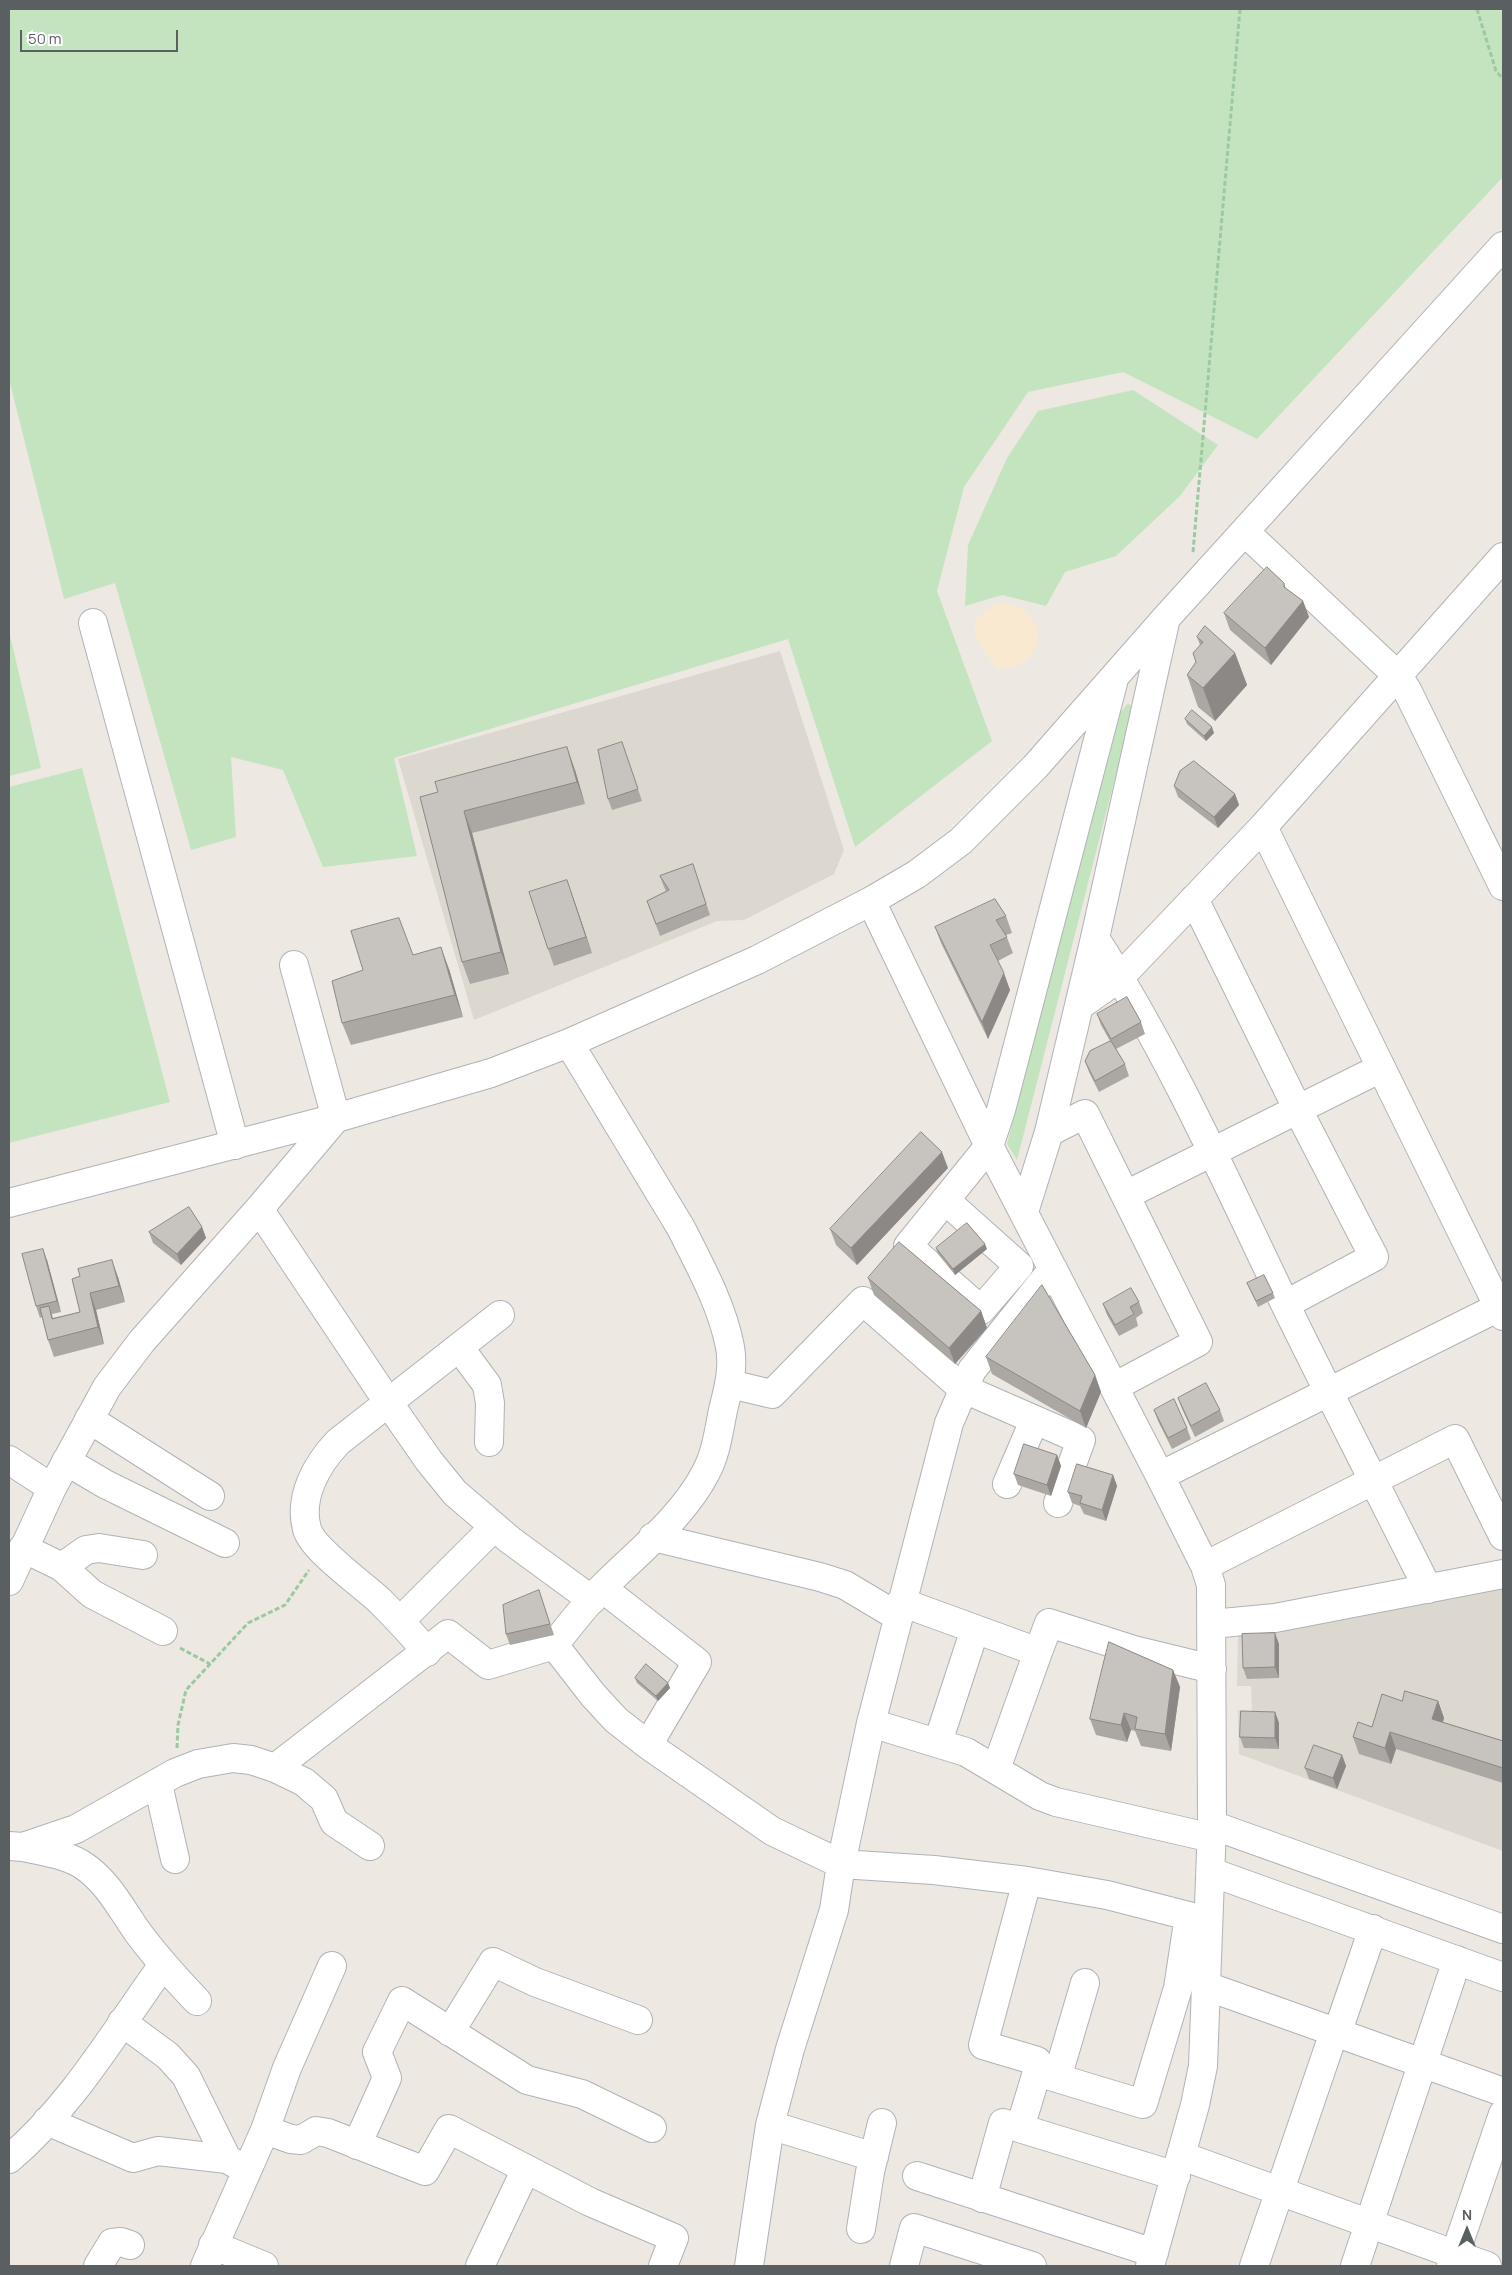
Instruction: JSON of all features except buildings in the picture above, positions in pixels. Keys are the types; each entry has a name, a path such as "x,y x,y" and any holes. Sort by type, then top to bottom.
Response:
{"street":[{"path":"9,1203 336,1118 491,1073 569,1043 757,960 871,901 917,874 961,841 998,806 1503,246"},
{"path":"1245,532 1398,676 1407,690 1503,886"},
{"path":"1079,1006 1120,977 1263,827 1503,557"},
{"path":"1024,1212 1049,1132 1095,938 1166,618"},
{"path":"93,623 235,1145"},
{"path":"1050,1262 1019,1266 981,1310 908,1246 989,1146 1003,1101 1114,679"},
{"path":"1160,1476 1502,1309 1263,827"},
{"path":"1194,899 1298,1110 1374,1257 1286,1304"},
{"path":"871,901 989,1146 1205,1566 1210,1585 1212,1624 1212,1831 1210,1872 1199,1918 1143,2104 1047,2075 1037,2061 983,2045 1027,1881"},
{"path":"1095,938 1120,977 1212,1151 1428,1589"},
{"path":"294,965 336,1118"},
{"path":"275,1768 448,1634 488,1665 554,1644 597,1594 653,1538 693,1494 707,1471 730,1384 730,1347 709,1286 681,1228 569,1043"},
{"path":"1126,1195 1381,1068"},
{"path":"1049,1132 1085,1114 1198,1342 1114,1387"},
{"path":"9,1582 52,1488 107,1387 142,1341 259,1209 336,1118"},
{"path":"945,1200 1019,1266"},
{"path":"259,1209 388,1402 429,1461 455,1493 543,1566 597,1594 697,1662 648,1745"},
{"path":"749,2266 770,2125 790,2049 834,1910 841,1864 871,1723 899,1609 949,1423 962,1388 972,1370 1050,1262"},
{"path":"730,1384 772,1394 863,1301 962,1388 1081,1440 1058,1503"},
{"path":"427,1652 400,1621 322,1550 307,1529 306,1504 316,1471 325,1456 338,1442 500,1315"},
{"path":"459,1347 487,1385 490,1403 489,1442"},
{"path":"89,1419 210,1496"},
{"path":"1007,1484 1034,1421"},
{"path":"1205,1566 1455,1439 1503,1536"},
{"path":"9,1460 52,1488"},
{"path":"66,1461 106,1484 225,1543"},
{"path":"400,1621 494,1527"},
{"path":"653,1538 820,1577 845,1585 899,1609 975,1629 1038,1652"},
{"path":"23,1548 62,1568 92,1594 163,1631"},
{"path":"62,1568 86,1550 98,1548 143,1555"},
{"path":"1212,1624 1275,1618 1503,1574"},
{"path":"996,1770 1049,1623 1134,1650 1212,1669"},
{"path":"938,1742 975,1629"},
{"path":"554,1644 593,1696 616,1720 648,1745 772,1831 841,1864 905,1867 1027,1881 1107,1895 1199,1918"},
{"path":"871,1723 966,1752 1040,1796 1056,1802 1212,1831 1503,1929"},
{"path":"16,1846 76,1829 167,1778 198,1764 234,1758 251,1760 275,1768 304,1782 324,1799 334,1822 370,1846"},
{"path":"167,1778 175,1859"},
{"path":"16,1846 80,1863 96,1875 110,1891 163,1965 197,2001"},
{"path":"1210,1872 1503,1977"},
{"path":"917,2176 1152,2259 1179,2166 1203,2066 1206,1986 1199,1918"},
{"path":"1254,2266 1335,2031 1342,2022 1373,1929"},
{"path":"1354,2266 1457,1960"},
{"path":"450,2032 493,1962 535,1982 638,2020"},
{"path":"9,2159 65,2102 163,1965"},
{"path":"264,2266 209,2256 236,2164 265,2130 286,2068 332,1966"},
{"path":"1020,2128 1047,2075 1085,1983"},
{"path":"1206,1986 1503,2092"},
{"path":"357,2145 387,2078 377,2052 402,2002 527,2080 582,2094 652,2128"},
{"path":"122,2022 168,2056 186,2076 236,2164"},
{"path":"1453,2260 1503,2114"},
{"path":"47,2122 133,2158 158,2152 236,2164"},
{"path":"862,2229 882,2122"},
{"path":"982,2198 1003,2122 1020,2128 1280,2192 1369,2224 1453,2260 1488,2266"},
{"path":"770,2125 874,2157"},
{"path":"265,2130 301,2140 316,2131 425,2171 449,2129 590,2202 674,2238 664,2266"},
{"path":"480,2266 526,2169"},
{"path":"904,2266 914,2228 1032,2266"},
{"path":"98,2266 112,2242 130,2245"}],"path":[{"path":"1192,553 1240,9"},
{"path":"1477,9 1496,71 1503,79"},
{"path":"167,1778 186,1690 248,1623 285,1606 322,1550"},
{"path":"163,1631 177,1647 210,1664"}],"shaded area":[{"path":"780,651 844,850 834,874 744,920 717,921 474,1020 398,759"},
{"path":"1503,1586 1503,1851 1239,1754 1238,1710 1252,1712 1251,1686 1237,1686 1238,1635"}],"green space":[{"path":"9,9 1503,9 1503,177 1257,439 1123,372 1028,392 964,487 937,591 992,741 855,847 788,639 394,758 417,856 323,867 283,770 231,757 236,837 191,850 115,583 64,599 9,379"},
{"path":"1133,390 1218,445 1180,496 1116,556 1065,572 1046,606 1002,595 965,606 968,545 1007,458 1038,411"},
{"path":"9,631 41,768 9,776"},
{"path":"1128,703 1133,708 1017,1160 1007,1144 1120,713"},
{"path":"82,768 170,1102 9,1143 9,787"}],"sand":[{"path":"1002,603 1018,608 1030,616 1036,627 1038,639 1034,650 1026,660 1014,666 998,669 983,650 975,632 975,624 979,616 988,609"}]}
